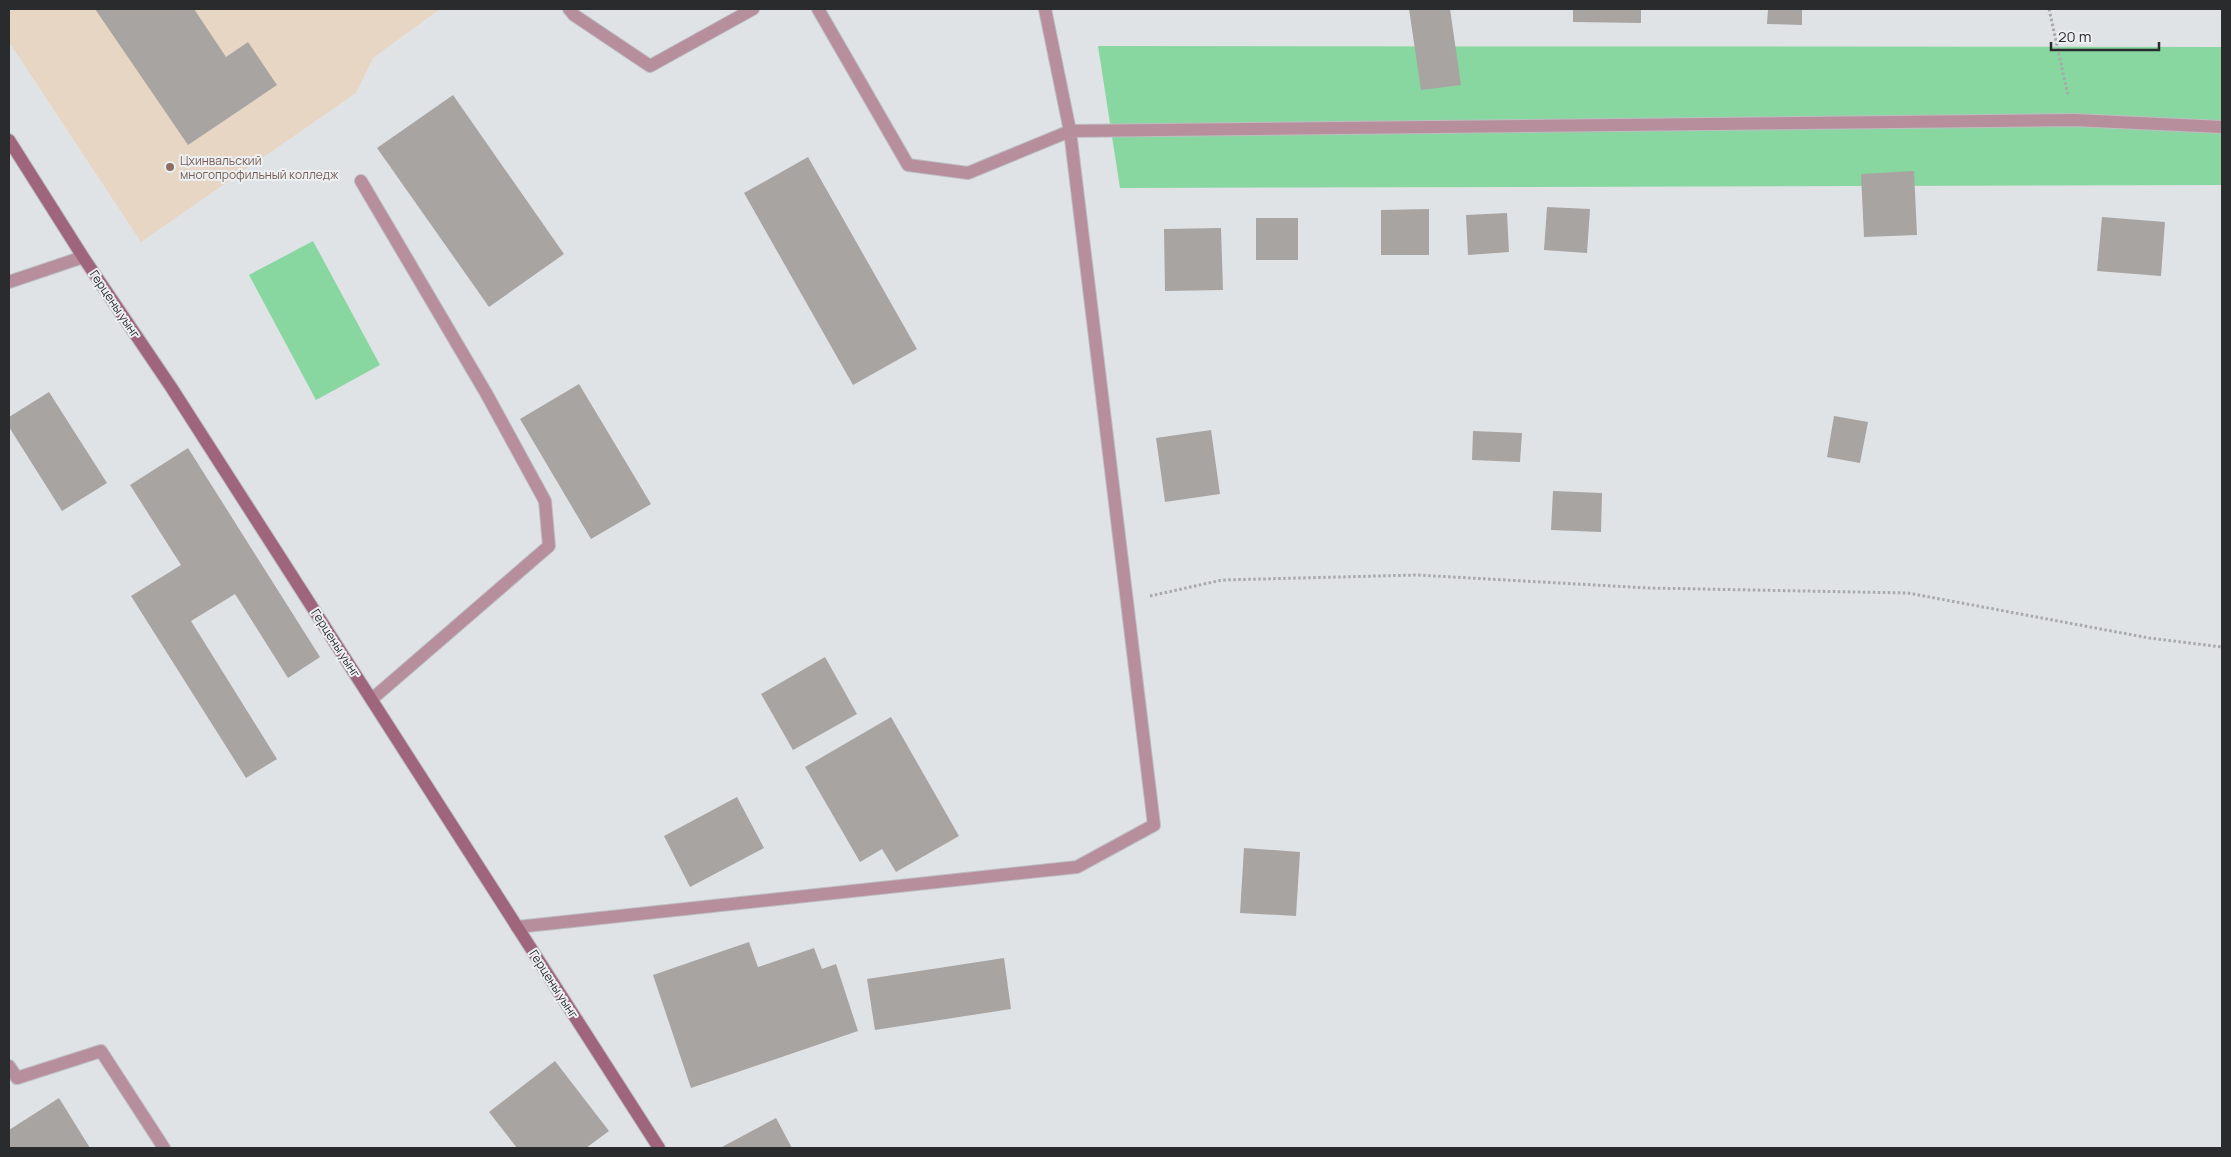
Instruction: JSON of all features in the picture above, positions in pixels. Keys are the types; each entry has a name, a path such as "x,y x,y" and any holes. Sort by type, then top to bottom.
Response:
{"street":[{"path":"569,9 574,15 650,66 753,9"},
{"path":"818,9 908,165 968,173 1070,131 2074,120 2222,127"},
{"path":"518,927 1077,867 1154,825 1070,131 1045,9"},
{"name":"Герцены уынг","path":"9,140 83,257 171,387 659,1148"},
{"path":"362,181 486,393 545,501 549,546 372,699"},
{"path":"9,282 83,257"},
{"path":"9,1066 17,1078 101,1051 164,1148"}],"path":[{"path":"2049,9 2074,120"},
{"path":"1127,601 1222,580 1417,575 1648,588 1908,592 2149,638 2222,647"}],"shaded area":[{"name":"Цхинвальский многопрофильный колледж","path":"13,9 440,9 373,58 356,93 141,242 9,42 9,12"}],"green space":[{"path":"1098,46 2222,47 2222,185 1120,188"},
{"path":"313,241 380,365 316,400 249,275"}],"building":[{"path":"95,9 194,9 226,57 248,42 277,85 188,145"},
{"path":"1409,9 1450,9 1461,85 1421,90"},
{"path":"1573,9 1641,9 1641,23 1573,22"},
{"path":"1768,9 1802,9 1802,25 1767,24"},
{"path":"453,95 564,254 489,307 377,148"},
{"path":"808,157 917,349 853,385 744,193"},
{"path":"1914,171 1917,235 1864,237 1861,174"},
{"path":"1547,207 1590,209 1587,253 1544,250"},
{"path":"1429,209 1429,255 1381,255 1381,210"},
{"path":"1507,213 1509,252 1468,255 1466,215"},
{"path":"2102,217 2165,222 2161,276 2097,271"},
{"path":"1256,218 1298,218 1298,260 1256,260"},
{"path":"1221,228 1223,290 1165,291 1164,229"},
{"path":"579,384 651,504 591,539 520,419"},
{"path":"49,392 107,483 62,511 9,427 9,417"},
{"path":"1834,416 1868,422 1860,463 1827,457"},
{"path":"1211,430 1220,494 1165,502 1156,438"},
{"path":"1473,431 1522,433 1520,462 1472,460"},
{"path":"188,448 320,657 288,678 235,594 191,621 277,759 246,778 131,596 181,565 130,485"},
{"path":"1553,491 1602,493 1601,532 1551,530"},
{"path":"825,657 857,714 793,750 761,694"},
{"path":"891,717 959,836 896,872 882,849 860,862 805,767"},
{"path":"737,797 764,848 690,887 664,836"},
{"path":"1244,848 1300,852 1296,916 1240,913"},
{"path":"749,942 758,967 814,948 822,969 836,964 858,1031 691,1088 653,975"},
{"path":"1004,958 1011,1009 875,1030 867,979"},
{"path":"555,1061 609,1131 586,1148 517,1148 489,1112"},
{"path":"59,1098 90,1148 9,1148 9,1130"},
{"path":"776,1118 792,1148 720,1148"}],"place":[{"name":"Цхинвальский многопрофильный колледж","path":"170,167"}]}
